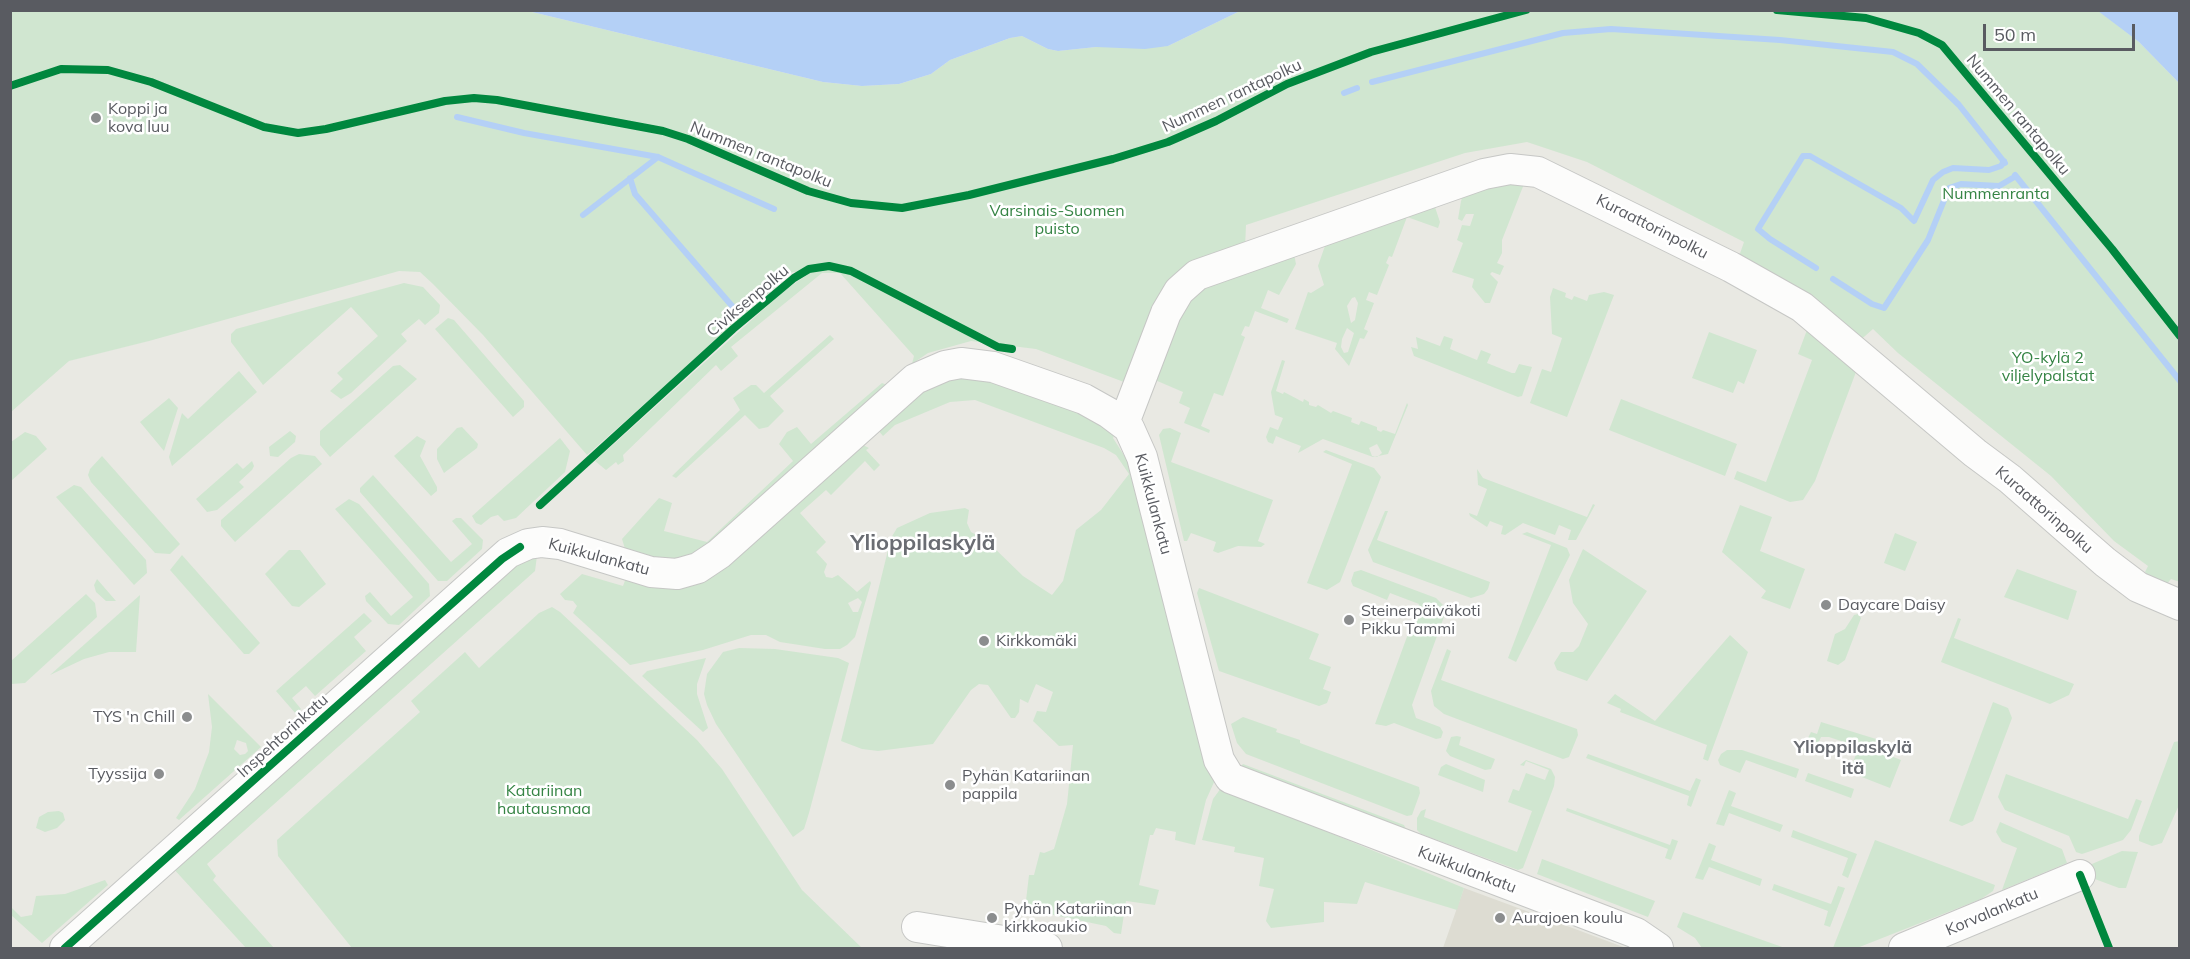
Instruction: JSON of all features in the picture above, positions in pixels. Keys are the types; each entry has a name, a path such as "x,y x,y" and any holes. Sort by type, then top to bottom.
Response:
{"street":[{"name":"Kuraattorinpolku","path":"1124,423 1166,313 1179,291 1197,275 1484,174 1510,169 1538,172 1731,267 1802,307 1968,447 2018,485 2098,557 2138,587 2180,605"},
{"name":"Kuikkulankatu","path":"520,547 536,542 555,543 663,574 676,574 698,568 719,554 915,379 945,366 961,363 993,367 1084,399 1124,423 1142,457 1219,760 1226,775 1242,785 1636,933 1658,948"},
{"name":"Inspehtorinkatu","path":"65,948 502,559 520,547"},
{"name":"Korvalankatu","path":"1904,948 2080,875"},
{"path":"917,927 1047,948"}],"shaded area":[{"name":"Aurajoen koulu","path":"1464,888 1567,926 1626,948 1443,948"}],"green space":[{"name":"Nummenranta","path":"2098,10 2139,42 2179,83 2180,582 2171,579 2166,585 2151,579 2145,572 2148,566 2114,541 2051,476 1898,353 1873,329 1857,343 1737,262 1744,242 1587,162 1527,142 1465,153 1246,225 1245,248 1203,263 1124,382 1036,349 971,341 928,353 912,364 914,356 840,273 822,273 731,347 738,356 721,371 716,365 623,455 624,461 618,465 616,462 606,470 595,461 785,290 810,273 793,272 587,455 483,335 433,284 420,272 399,271 69,361 11,412 11,11 528,11 823,82 862,86 899,84 931,74 950,60 1010,38 1022,36 1048,49 1058,51 1096,47 1168,46 1240,11"},
{"path":"1524,184 1502,240 1502,253 1497,263 1504,266 1500,275 1492,272 1490,274 1498,282 1490,303 1485,303 1472,287 1474,279 1452,272 1463,243 1457,240 1462,225 1470,226 1474,214 1466,214 1462,221 1458,219 1461,201 1463,196 1495,186"},
{"path":"1435,207 1440,222 1438,228 1407,217 1392,257 1389,256 1386,263 1389,265 1377,295 1369,292 1366,300 1374,303 1364,329 1368,331 1364,339 1360,338 1349,366 1335,349 1337,343 1295,329 1308,292 1311,293 1324,285 1318,266 1326,243","holes":["1355,297 1358,303 1355,320 1351,323 1347,306","1347,328 1354,333 1348,352 1344,353 1341,347"]},
{"path":"1294,254 1296,264 1279,295 1268,290 1261,308 1289,319 1287,323 1255,311 1249,327 1245,326 1241,335 1245,337 1223,396 1214,393 1201,426 1210,430 1209,433 1184,423 1190,408 1179,403 1183,392 1155,380 1185,304 1201,289"},
{"path":"404,283 423,287 440,305 439,313 425,325 419,319 401,334 407,341 351,393 341,399 330,391 343,379 337,373 378,336 351,307 263,385 231,342 231,334 236,329"},
{"path":"1553,288 1566,293 1565,297 1572,300 1574,296 1587,301 1589,295 1604,292 1614,295 1567,417 1530,403 1542,369 1551,372 1562,338 1552,334 1550,297"},
{"path":"448,318 454,320 524,401 524,407 513,417 435,329"},
{"path":"1807,330 1856,372 1815,481 1803,500 1790,502 1734,479 1737,471 1766,482 1812,360 1798,354"},
{"path":"1709,332 1757,350 1744,384 1738,381 1733,393 1692,378"},
{"path":"830,335 834,339 770,396 784,411 768,427 759,429 745,415 676,478 672,476 740,410 733,398 751,385 756,385 764,393"},
{"path":"1444,336 1453,339 1450,349 1477,360 1481,350 1491,354 1487,363 1512,373 1515,373 1519,364 1532,367 1522,396 1518,397 1414,356 1411,347 1418,349 1416,337 1440,346"},
{"path":"1282,360 1285,361 1276,391 1283,394 1284,392 1303,402 1304,399 1309,402 1309,405 1316,407 1318,405 1331,413 1333,411 1352,418 1351,422 1359,425 1361,421 1377,427 1377,430 1381,432 1383,430 1395,434 1407,403 1408,405 1388,454 1378,456 1382,453 1377,444 1369,448 1372,456 1375,457 1373,457 1323,439 1298,453 1301,446 1276,436 1273,444 1268,442 1266,437 1270,427 1278,430 1283,418 1275,415 1271,392"},
{"path":"400,365 417,379 330,457 320,445 320,431 393,366"},
{"path":"239,371 257,392 172,466 169,457 182,413 188,419"},
{"path":"950,378 987,378 1088,416 1115,434 1113,438 1127,460 1134,480 1215,780 1206,800 1195,845 1175,840 1176,832 1156,828 1153,835 1150,835 1139,885 1159,890 1155,905 1126,901 1121,934 1114,933 1106,926 1025,909 1029,875 1034,875 1040,852 1044,853 1054,849 1067,804 1073,745 1059,746 1033,721 1037,711 1046,712 1053,692 1036,684 1028,703 1020,699 1019,712 1015,718 1011,718 988,685 979,684 971,690 933,744 878,751 862,749 841,741 891,538 897,528 930,513 965,508 969,510 967,523 971,532 987,541 1023,576 1052,595 1063,581 1076,530 1101,510 1129,474 1116,455 1104,448 975,400 950,402 895,425 883,436 878,430 915,393"},
{"path":"882,383 887,385 699,555 678,562 626,552 622,539 659,498 672,503 664,531 707,542 793,461 779,444 787,432 797,427 811,444"},
{"path":"169,398 178,408 164,451 140,422"},
{"path":"1621,399 1737,444 1725,476 1609,430"},
{"path":"462,427 478,444 477,448 444,473 437,459 437,449 457,428"},
{"path":"1170,428 1181,433 1171,462 1273,500 1258,541 1265,544 1261,547 1238,546 1218,553 1213,551 1216,542 1191,533 1187,541 1184,541 1159,435 1163,429"},
{"path":"290,431 296,436 295,442 278,457 270,456 269,447"},
{"path":"25,432 36,436 47,449 11,481 11,442"},
{"path":"417,436 426,441 420,456 437,487 437,491 431,496 394,456"},
{"path":"560,438 570,451 565,472 516,518 504,521 498,515 491,517 481,525 476,523 472,516"},
{"path":"859,443 869,448 866,450 880,465 874,471 865,461 831,495 826,490 800,513 826,542 816,552 827,564 824,572 826,577 832,578 838,575 857,592 870,581 871,583 855,637 840,649 780,642 766,635 751,635 703,650 630,665 573,613 577,606 573,601 565,600 560,594 582,574 623,586 626,578 656,587","holes":["858,598 862,602 858,612 853,612 848,603"]},
{"path":"1326,450 1374,468 1381,477 1340,582 1327,590 1307,583 1352,464 1323,452"},
{"path":"299,454 315,456 322,464 235,542 221,526 221,520 291,458"},
{"path":"102,456 180,544 170,554 155,553 91,482 88,475 90,469"},
{"path":"252,461 254,466 252,470 239,482 244,487 217,510 207,512 196,499 237,463 243,469"},
{"path":"1477,469 1483,478 1587,517 1593,504 1595,505 1576,540 1568,540 1571,530 1559,525 1555,535 1523,523 1505,535 1501,534 1503,526 1490,521 1487,527 1470,516 1469,513 1477,516 1487,489 1478,485"},
{"path":"373,475 451,562 472,544 452,521 456,518 461,518 483,540 482,549 447,581 438,581 360,492 360,488"},
{"path":"74,485 81,487 146,560 147,573 134,585 56,497"},
{"path":"349,499 359,504 429,584 430,596 399,625 388,624 366,601 365,596 370,592 391,616 413,597 335,509"},
{"path":"1740,505 1772,517 1760,551 1805,569 1790,609 1761,598 1766,591 1722,552"},
{"path":"1385,511 1388,511 1377,540 1490,582 1488,589 1484,594 1471,598 1373,562 1368,550"},
{"path":"1527,532 1567,548 1570,555 1516,662 1508,658 1551,545 1522,534"},
{"path":"1895,533 1917,542 1905,571 1884,563"},
{"path":"1583,549 1647,591 1587,681 1557,670 1554,663 1561,652 1573,652 1579,646 1588,624 1573,603 1569,580"},
{"path":"289,550 300,550 326,584 299,607 292,606 265,574"},
{"path":"182,555 260,643 249,654 244,654 170,570"},
{"path":"537,556 535,571 207,864 216,876 213,880 274,948 246,948 171,866 508,567"},
{"path":"2017,569 2077,591 2068,620 2004,597"},
{"path":"1361,570 1436,598 1444,606 1445,614 1412,705 1416,718 1440,727 1443,732 1441,738 1436,739 1394,723 1386,726 1375,724 1419,604 1390,593 1387,600 1353,586 1351,581 1354,572"},
{"path":"97,579 116,601 106,601 96,592 94,585"},
{"path":"1199,588 1319,634 1309,659 1331,667 1323,689 1331,692 1327,703 1319,706 1219,671 1197,593"},
{"path":"86,594 95,603 97,617 25,683 11,684 11,661"},
{"path":"140,595 136,652 109,652 84,659 50,675"},
{"name":"Katariinan hautausmaa","path":"552,607 697,740 722,769 802,890 862,948 352,948 278,856 277,840 420,712 411,701 465,652 479,668 539,613"},
{"path":"364,613 372,621 354,637 366,651 315,696 306,686 292,698 301,709 296,714 276,691"},
{"path":"1858,614 1861,618 1845,660 1838,665 1827,661 1835,634 1845,629 1854,615"},
{"path":"1958,618 1961,619 1954,638 2074,684 2069,695 2050,704 1941,662"},
{"path":"1730,635 1748,652 1708,761 1703,759 1707,745 1620,712 1621,709 1607,703 1615,694 1655,721"},
{"path":"739,648 775,649 838,658 849,663 804,829 793,837 716,724 707,705 704,694 707,674 723,652"},
{"path":"1447,649 1451,651 1441,680 1577,729 1578,735 1569,757 1563,759 1444,714 1434,706 1431,691"},
{"path":"706,658 697,684 697,694 708,728 703,732 642,676 647,671"},
{"path":"208,694 261,747 179,820 176,818 195,789 209,752 212,727","holes":["237,740 246,743 248,751 240,755 234,749"]},
{"path":"1993,702 2008,708 2012,718 1973,821 1962,826 1949,821"},
{"path":"1243,717 1277,729 1276,732 1300,740 1300,743 1419,787 1420,793 1412,815 1407,816 1246,754 1237,743 1231,724"},
{"path":"1821,722 1889,743 1886,754 1901,760 1890,788 1849,772 1859,747 1829,737 1821,737 1813,755 1802,750 1811,732 1817,734"},
{"path":"1451,737 1461,737 1459,745 1495,759 1491,769 1485,770 1450,756 1446,751"},
{"path":"2180,741 2179,805 2162,843 2152,846 2139,841 2139,836 2174,742"},
{"path":"1727,750 1742,750 1799,769 1796,778 1746,760 1740,773 1720,765 1718,760"},
{"path":"1588,754 1690,791 1696,778 1701,780 1691,807 1687,805 1689,796 1586,758"},
{"path":"1526,760 1551,769 1555,777 1554,786 1523,868 1518,870 1421,834 1417,830 1417,818 1421,811 1426,809 1424,817 1517,852 1532,811 1508,802 1513,789 1519,791 1526,773 1545,780 1549,770 1526,761 1524,766 1520,765"},
{"path":"1243,764 1404,825 1407,831 1240,767"},
{"path":"1446,764 1485,780 1483,792 1438,775 1441,767"},
{"path":"1808,773 1854,789 1851,798 1805,781"},
{"path":"2006,774 2128,819 2136,799 2142,801 2131,830 2123,840 2082,854 2076,852 2069,836 2005,810 1998,797"},
{"path":"1221,788 1464,888 1457,910 1365,882 1357,904 1324,902 1324,922 1271,928 1266,921 1274,889 1259,886 1264,858 1234,852 1235,847 1202,840 1213,799"},
{"path":"1729,790 1736,793 1731,806 1783,825 1780,832 1729,813 1724,826 1716,824"},
{"path":"1567,808 1670,845 1672,839 1678,841 1671,860 1665,858 1668,849 1566,811"},
{"path":"48,812 63,813 65,820 57,828 45,832 36,828 39,817"},
{"path":"2000,822 2062,849 2067,863 2002,890 2017,848 2002,842 1996,832"},
{"path":"1793,830 1857,854 1848,878 1842,875 1848,858 1791,837"},
{"path":"1875,840 1995,885 1993,891 1981,899 1857,948 1833,948"},
{"path":"1709,843 1716,846 1711,860 1762,879 1760,886 1709,867 1703,880 1695,878"},
{"path":"2122,851 2138,852 2126,888 2119,888 2084,875 2085,867"},
{"path":"1542,859 1655,901 1648,917 1537,874"},
{"path":"105,880 108,885 42,943 11,915 11,907 21,917 32,915 36,896 65,894"},
{"path":"1774,884 1831,904 1838,886 1845,888 1830,927 1824,925 1828,911 1772,890"},
{"path":"1683,912 1785,948 1702,948 1695,938 1677,927"}],"water":[{"path":"528,11 1240,11 1168,46 1145,49 1096,47 1058,51 1048,49 1022,36 1010,38 950,60 931,74 899,84 862,86 823,82"},
{"path":"2098,11 2179,11 2179,83 2139,42"}],"waterway":[{"path":"1372,82 1563,33 1611,29 1780,40 1893,52 1917,64 1959,105 2005,163"},
{"path":"1344,93 1357,88"},
{"path":"457,117 524,133 658,157 774,209"},
{"path":"1816,268 1758,229 1803,156 1810,156 1901,208 1914,221 1933,180 1943,172 1953,168 1989,170 2001,166 2004,161"},
{"path":"583,215 658,157"},
{"path":"2015,175 2180,381"},
{"path":"1833,279 1872,304 1884,308 1928,240 1949,188 1961,184 1999,186 2016,176"},
{"path":"630,178 635,194 739,314"}],"cycle path":[{"name":"Nummen rantapolku","path":"10,86 61,69 108,70 151,82 264,127 298,133 326,129 445,101 474,98 497,100 663,131 688,139 808,191 851,203 902,208 969,195 1113,159 1168,142 1216,121 1287,84 1371,52 1526,10"},
{"name":"Nummen rantapolku","path":"1777,10 1866,18 1919,33 1942,45 2112,249 2180,336"},
{"name":"Civiksenpolku","path":"540,505 733,329 794,278 809,269 829,266 851,271 998,347 1012,349"},
{"path":"65,948 502,559 520,547"},
{"path":"2080,875 2109,948"}],"place":[{"name":"Koppi ja kova luu","path":"96,118"},
{"name":"Daycare Daisy","path":"1826,605"},
{"name":"Steinerpäiväkoti Pikku Tammi","path":"1349,620"},
{"name":"Kirkkomäki","path":"984,641"},
{"name":"TYS 'n Chill","path":"187,717"},
{"name":"Tyyssija","path":"159,774"},
{"name":"Pyhän Katariinan pappila","path":"950,785"},
{"name":"Pyhän Katariinan kirkkoaukio","path":"992,918"},
{"name":"Aurajoen koulu","path":"1500,918"}],"district":[{"name":"Ylioppilaskylä","path":"923,543"},
{"name":"Ylioppilaskylä itä","path":"1853,758"}],"park label":[{"name":"Varsinais-Suomen puisto","path":"1057,220"},
{"name":"YO-kylä 2 viljelypalstat","path":"2048,367"}]}
